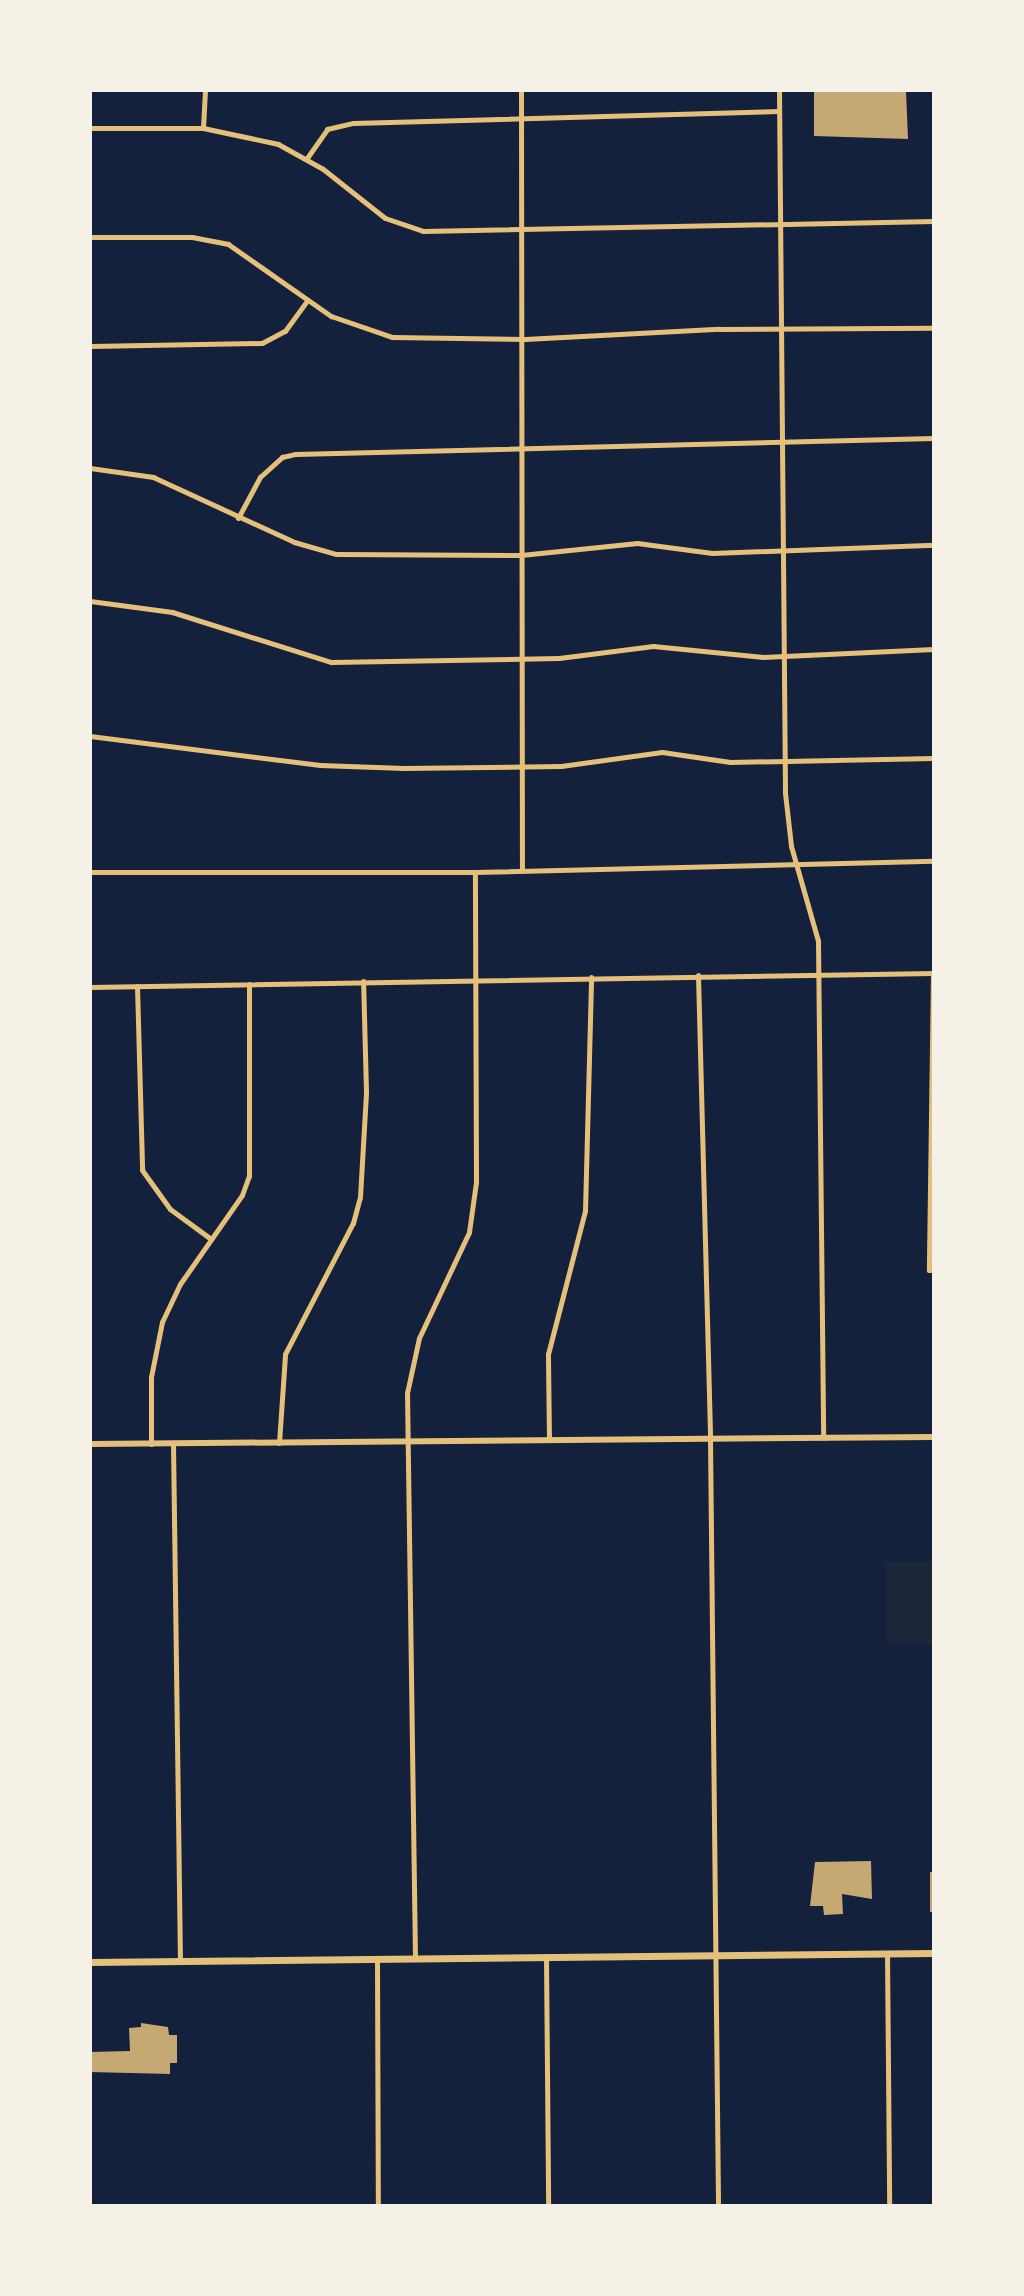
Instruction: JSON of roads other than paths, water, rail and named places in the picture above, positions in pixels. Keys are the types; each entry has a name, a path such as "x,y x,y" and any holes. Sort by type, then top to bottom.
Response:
{"main road":[{"path":"90,1962 934,1953"}],"street":[{"path":"203,128 205,90"},
{"path":"521,90 525,230 521,555 522,870"},
{"path":"779,90 785,762 798,867 817,926 823,1438"},
{"path":"307,158 321,135 335,126 779,111"},
{"path":"90,128 203,128 251,136 307,158 363,203 404,226 462,233 780,222 934,221"},
{"path":"90,237 215,240 240,251 306,302 392,337 525,339 934,328"},
{"path":"90,346 262,343 285,331 306,302"},
{"path":"238,518 260,477 282,457 325,452 783,439 934,438"},
{"path":"90,468 153,477 238,518 336,554 521,555 637,543 712,553 934,545"},
{"path":"90,601 172,612 331,662 522,659 653,646 784,656 934,649"},
{"path":"90,736 353,767 561,766 662,752 785,762 934,758"},
{"path":"90,872 475,872 798,867 934,861"},
{"path":"415,1958 407,1393 414,1351 469,1232 478,1159 475,872"},
{"path":"90,987 933,973 929,1270 934,1270"},
{"path":"698,975 710,1439 718,2206"},
{"path":"549,1440 548,1354 585,1211 591,977"},
{"path":"279,1443 285,1354 349,1231 360,1197 366,1092 363,981"},
{"path":"151,1444 151,1377 162,1322 180,1284 242,1195 252,1154 249,984"},
{"path":"137,986 142,1170 170,1209 211,1239"},
{"path":"90,1444 934,1437"},
{"path":"173,1443 180,1961"},
{"path":"887,1953 889,2206"},
{"path":"546,1957 548,2206"},
{"path":"377,1959 378,2206"}]}
